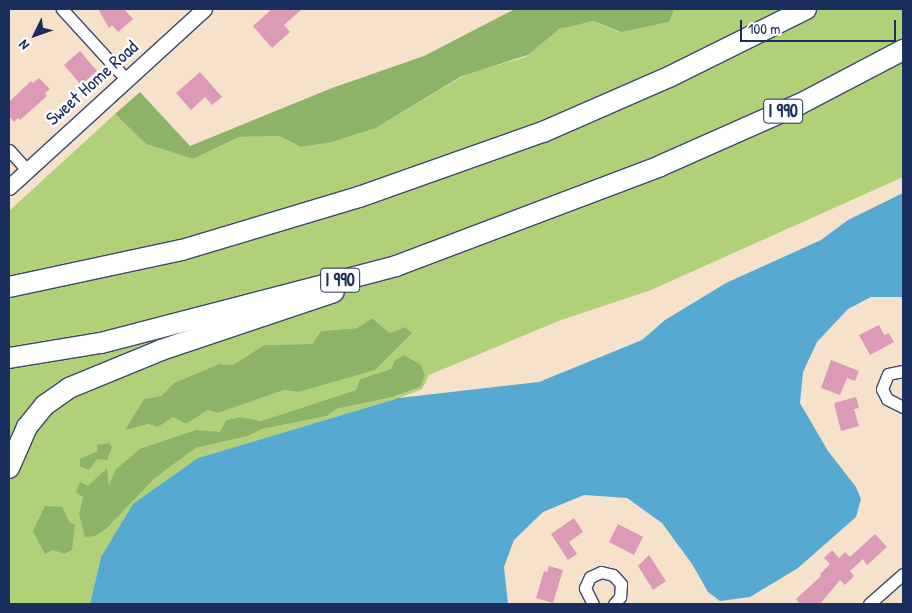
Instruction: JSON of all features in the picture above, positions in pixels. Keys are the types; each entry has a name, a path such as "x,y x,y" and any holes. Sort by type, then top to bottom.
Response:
{"highway":[{"path":"9,287 182,250 377,190 543,132 669,77 806,9"},
{"name":"I 990","path":"9,358 101,343 396,266 660,166 800,104 903,50"},
{"path":"9,468 19,439 36,414 54,397 83,380 161,350 309,303 396,266"}],"main road":[{"name":"Sweet Home Road","path":"9,187 204,9"}],"street":[{"path":"62,9 126,79"},
{"path":"9,150 27,170"},
{"path":"903,371 888,374 882,389 887,399 903,407"},
{"path":"593,604 585,588 590,577 601,572 613,575 621,584 620,597 614,604"},
{"path":"870,604 903,574"}],"green space":[{"path":"515,9 674,9 669,22 621,32 593,21 559,29 528,55 462,76 374,129 332,142 301,147 279,136 239,137 193,159 146,144 115,114 140,92 190,146 332,88 424,56"},
{"path":"674,9 903,9 903,177 651,290 561,320 429,375 422,389 399,398 198,458 101,557 90,604 9,604 9,211 115,114 146,144 193,159 239,137 279,136 301,147 335,141 372,130 467,74 526,57 557,30 590,20 619,32 669,22","holes":["372,318 390,333 405,327 298,392 284,390 218,413 208,410 186,424 173,417 158,427 148,424 126,429 144,399 161,396 174,383 219,364 233,365 264,345 312,344 321,331 357,328","404,355 420,364 420,387 394,397 336,409 327,416 262,429 248,436 196,448 155,478 107,528 79,514 83,497 107,469 109,485 196,430 220,433 226,420 241,417 261,421 356,390 360,379 391,369 395,360","70,524 75,524 64,554 53,550"]},
{"path":"372,318 390,333 405,327 412,333 375,370 298,392 284,390 218,413 208,410 186,424 173,417 158,427 148,424 125,430 144,399 161,396 174,383 219,364 233,365 264,345 312,344 321,331 357,328"},
{"path":"404,355 420,364 425,375 420,387 393,397 336,409 327,416 262,429 248,436 196,448 155,478 107,528 95,536 85,537 79,514 83,497 76,492 80,482 88,486 107,468 109,485 116,469 140,449 196,430 220,432 226,420 241,417 261,421 356,390 360,379 391,369 395,360"},
{"path":"109,443 112,447 107,460 97,459 89,470 80,466 80,459 98,451 97,445"},
{"path":"45,506 62,507 70,523 75,524 72,550 64,554 53,550 45,554 33,531"}],"water":[{"path":"903,193 903,297 871,297 848,309 817,342 803,372 800,403 828,451 856,487 861,499 856,517 798,568 750,597 720,601 708,592 692,564 662,523 627,498 584,495 543,512 514,540 504,567 508,604 90,604 101,557 133,504 198,458 399,398 539,382 642,340 665,320 726,283 821,240 848,220"}],"building":[{"path":"98,9 124,9 133,19 118,32 112,25 109,28"},
{"path":"272,9 302,9 284,25 290,32 272,48 253,26"},
{"path":"80,51 97,71 81,85 64,65"},
{"path":"200,72 222,97 212,105 205,97 191,110 176,93"},
{"path":"39,78 50,89 45,93 47,96 20,120 18,118 14,122 9,116 9,102 31,81 33,83"},
{"path":"879,325 884,335 889,333 894,342 870,355 859,335"},
{"path":"831,360 859,371 855,381 847,378 840,395 821,388"},
{"path":"856,397 859,408 854,409 859,426 841,431 834,403"},
{"path":"574,518 583,532 569,542 577,554 568,560 551,534"},
{"path":"618,524 643,537 634,555 609,542"},
{"path":"875,534 887,547 867,565 863,559 850,571 854,576 845,585 840,580 820,604 800,604 796,599 821,576 820,574 830,564 824,558 832,550 839,558 845,552 850,557"},
{"path":"649,555 666,581 653,590 638,566"},
{"path":"549,566 563,570 553,603 536,598 544,571 547,572"}]}
